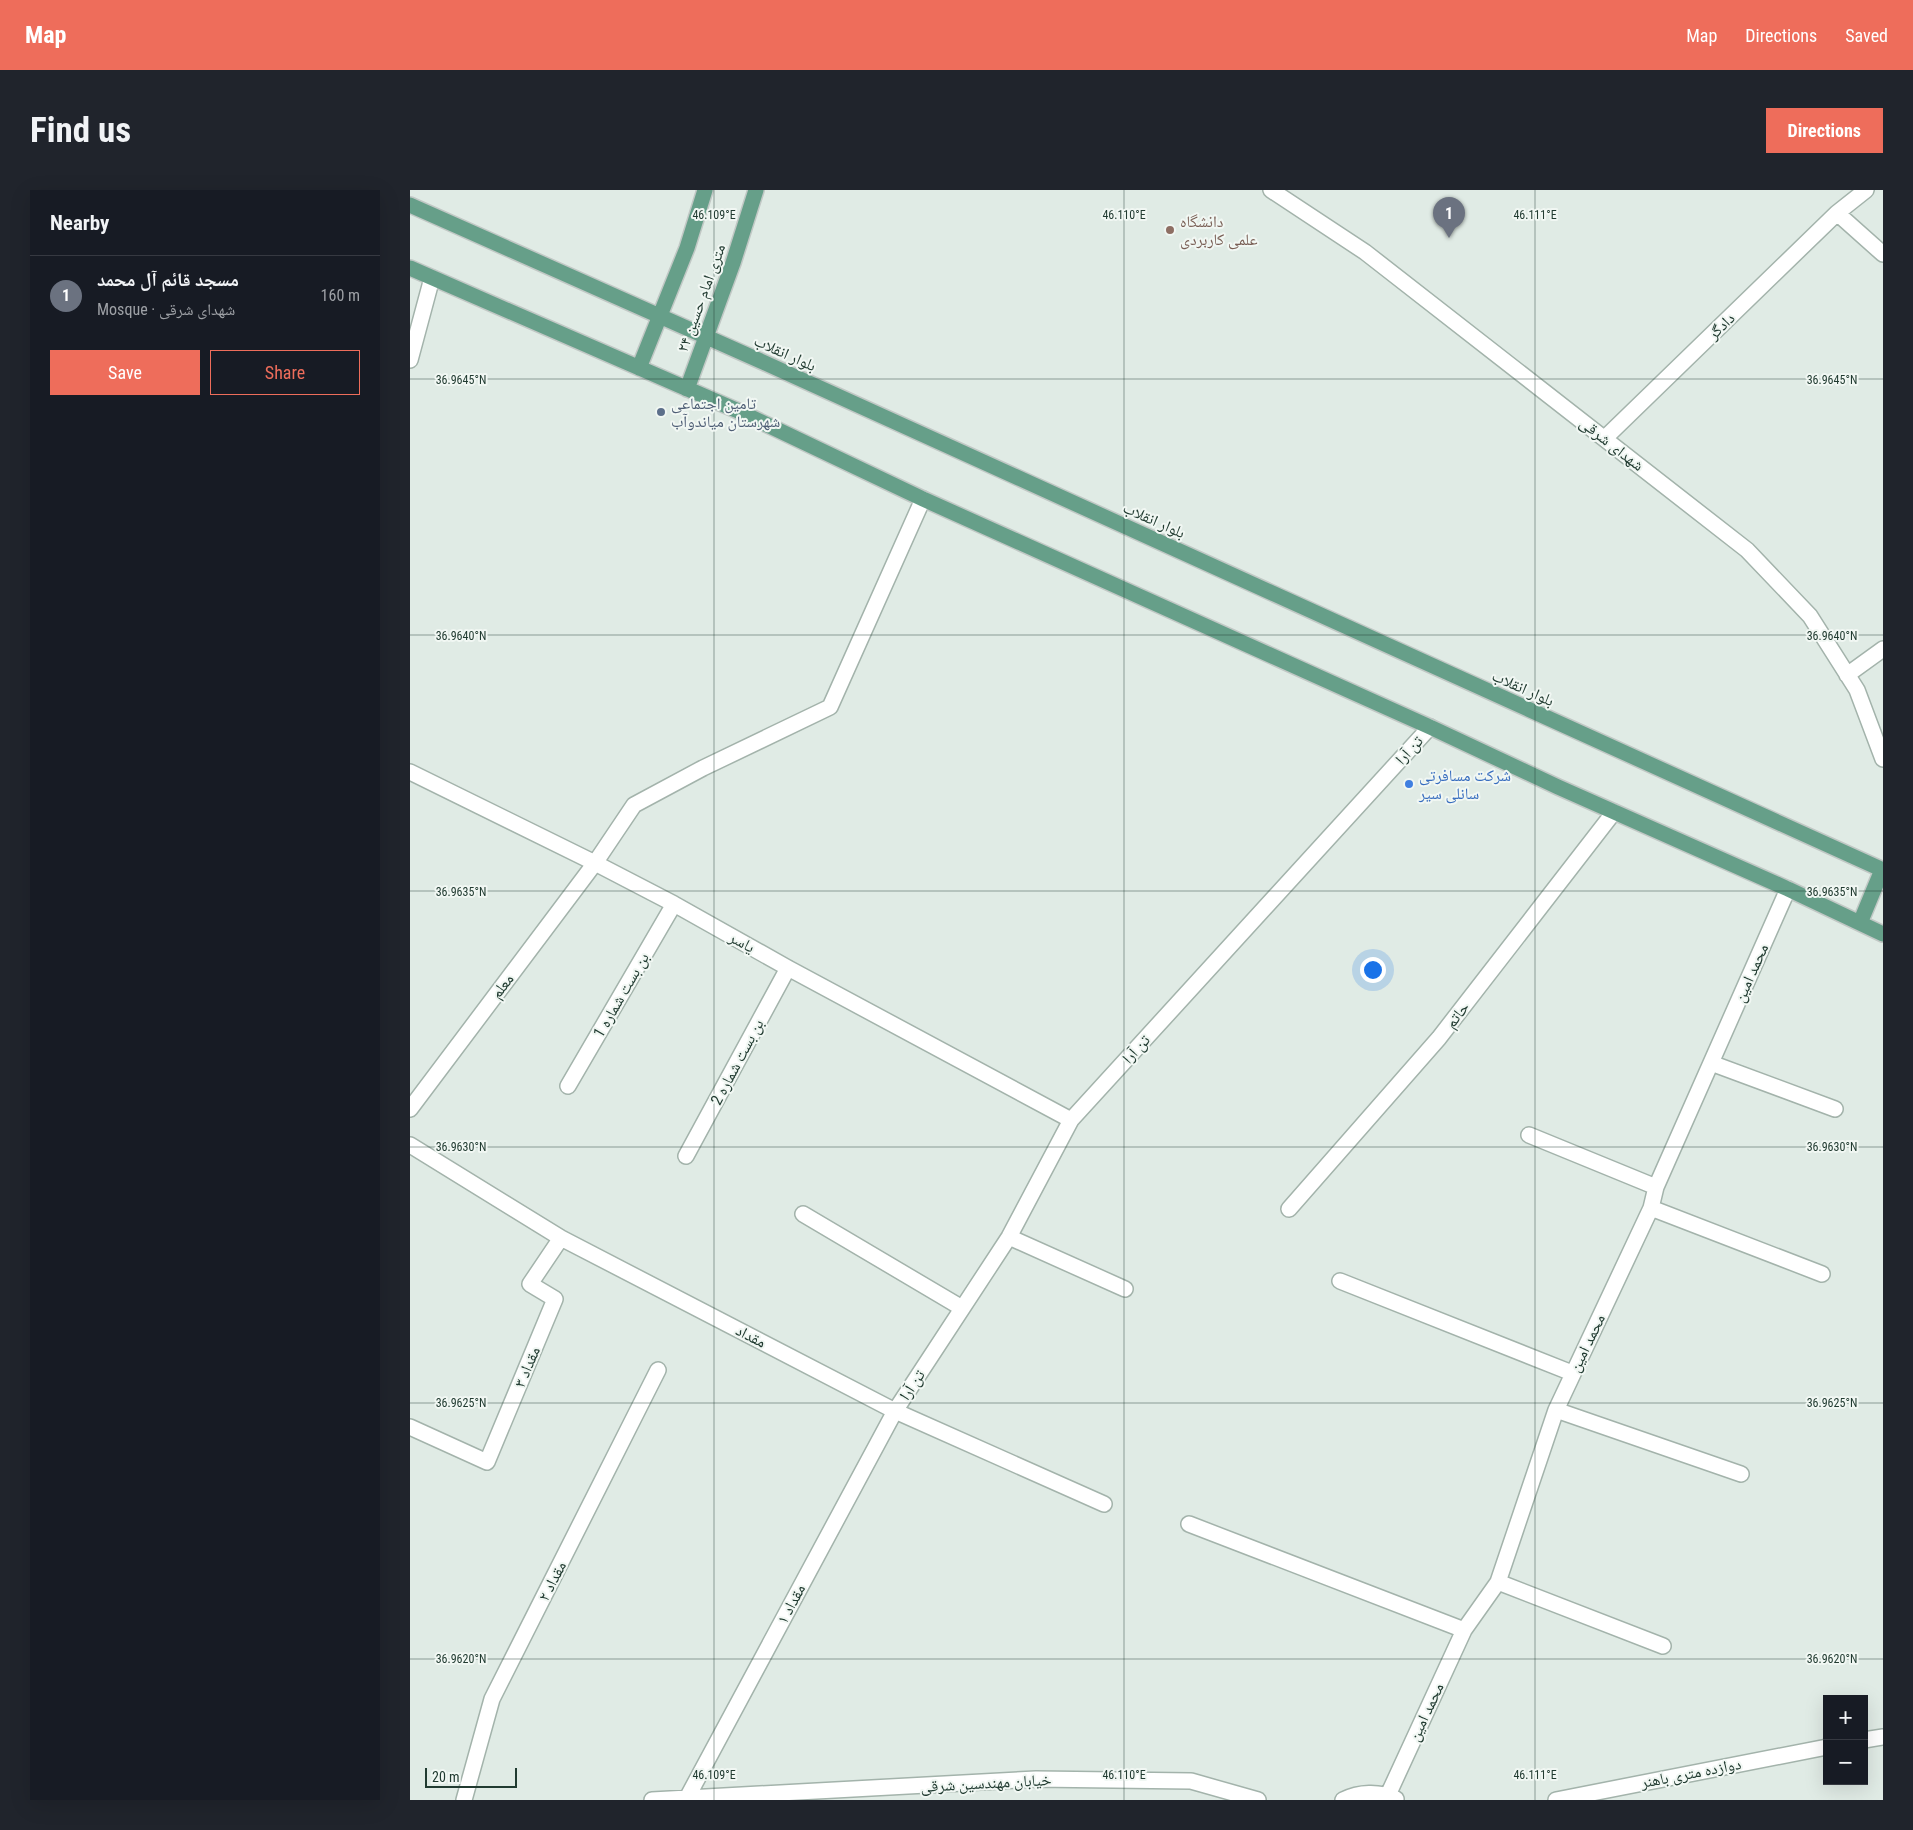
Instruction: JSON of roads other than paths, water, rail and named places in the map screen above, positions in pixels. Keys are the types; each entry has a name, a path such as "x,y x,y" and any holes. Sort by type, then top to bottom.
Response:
{"main road":[{"name":"۲۴ متری امام حسین","path":"639,368 687,248 705,190"},
{"name":"۲۴ متری امام حسین","path":"687,389 733,263 756,190"},
{"name":"بلوار انقلاب","path":"410,204 1883,869"},
{"path":"410,268 687,389 923,499 1788,889 1883,934"},
{"path":"1860,923 1883,869"}],"street":[{"name":"شهدای شرقی","path":"1272,190 1365,252 1747,550 1810,616 1857,690 1883,759"},
{"name":"دادگر","path":"1605,438 1837,213 1866,190"},
{"path":"1837,213 1883,254"},
{"path":"410,360 432,278"},
{"name":"معلم","path":"410,1109 595,862 634,805 703,768 830,708 923,499"},
{"path":"1847,675 1883,649"},
{"name":"تن آرا","path":"895,1411 1009,1237 1071,1120 1430,727"},
{"name":"یاسر","path":"410,772 595,862 1071,1120"},
{"name":"حاتم","path":"1289,1209 1439,1038 1614,812"},
{"name":"محمد امین","path":"1392,1798 1464,1630 1498,1582 1556,1410 1651,1208 1656,1188 1788,889"},
{"name":"بن بست شماره 1","path":"568,1086 674,904"},
{"name":"بن بست شماره 2","path":"686,1156 788,968"},
{"path":"1711,1063 1835,1109"},
{"path":"1529,1135 1656,1188"},
{"name":"مقداد","path":"410,1145 561,1238 895,1411 1104,1504"},
{"path":"1651,1208 1822,1274"},
{"path":"803,1214 962,1308"},
{"path":"1009,1237 1125,1289"},
{"name":"مقداد ۳","path":"410,1427 487,1462 555,1298 530,1284 561,1238"},
{"path":"1340,1281 1572,1373"},
{"name":"مقداد ۲","path":"464,1800 492,1699 658,1370"},
{"path":"1556,1410 1741,1474"},
{"name":"مقداد ۱","path":"687,1798 895,1411"},
{"path":"1189,1524 1464,1630"},
{"path":"1498,1582 1663,1646"},
{"path":"1868,1739 1883,1737"},
{"name":"دوازده متری باهنر","path":"1556,1800 1823,1748"},
{"name":"خیابان مهندسین شرقی","path":"652,1800 1045,1779 1191,1781 1258,1800"},
{"path":"1343,1800 1351,1796 1369,1793 1392,1798"}],"place":[{"name":"دانشگاه علمی کاربردی","path":"1170,230"},
{"name":"مسجد قائم آل محمد","path":"1449,238"},
{"name":"تامین اجتماعی شهرستان میاندوآب","path":"661,412"},
{"name":"شرکت مسافرتی سانلی سیر","path":"1409,784"}]}
